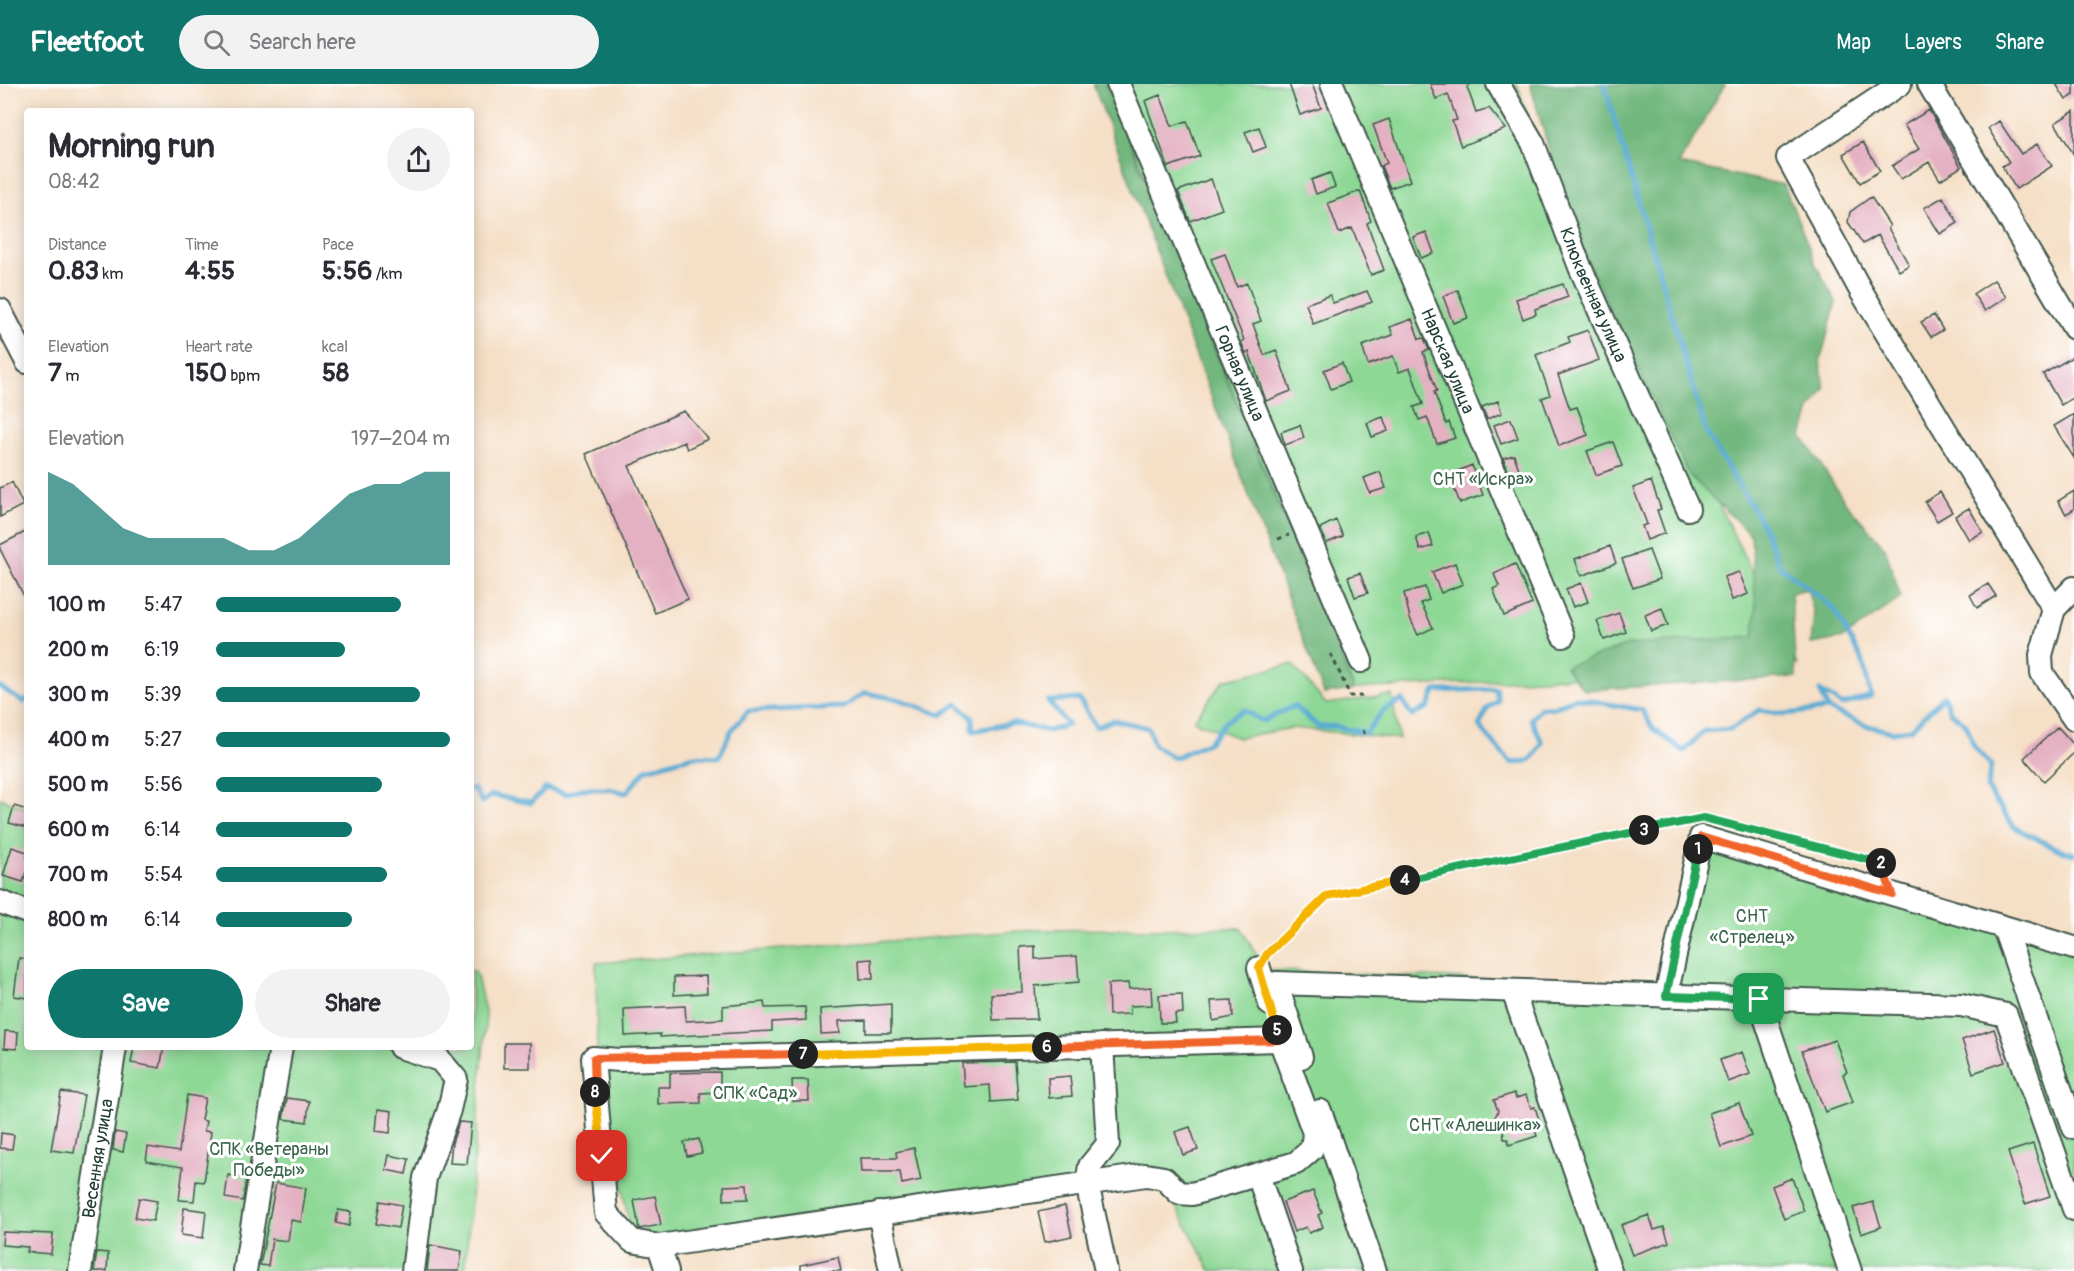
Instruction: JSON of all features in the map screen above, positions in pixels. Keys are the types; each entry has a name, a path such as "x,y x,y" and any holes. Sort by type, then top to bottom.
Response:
{"street":[{"name":"Горная улица","path":"1118,84 1361,661"},
{"name":"Нарская улица","path":"1332,84 1563,636"},
{"name":"Клюквенная улица","path":"1498,84 1533,143 1580,267 1688,509"},
{"path":"1900,84 1788,158 1862,291 2054,609"},
{"path":"1929,84 2074,328"},
{"path":"0,310 24,356"},
{"path":"2074,588 2054,609 2041,655 2042,673 2074,719"},
{"path":"1666,996 1701,837 2074,948"},
{"path":"0,902 24,911"},
{"path":"2004,928 2067,1085 2074,1128"},
{"path":"1259,968 1280,1040 1314,1133 1312,1149 1296,1163 1192,1194 1179,1193 1164,1178 1146,1174 879,1214 663,1257 632,1241 606,1213 594,1058 1280,1040"},
{"path":"1375,1271 1276,983 1961,1005 2006,1015 2074,1209"},
{"path":"1514,991 1610,1271"},
{"path":"1759,999 1850,1271"},
{"path":"1102,1045 1108,1144 1090,1166 1087,1183 1106,1271"},
{"name":"Весенняя улица","path":"80,1271 115,1050"},
{"path":"245,1271 281,1050"},
{"path":"409,1050 440,1060 456,1079 449,1110 425,1178 412,1271"},
{"path":"1258,1174 1292,1271"},
{"path":"879,1214 891,1271"}],"path":[{"path":"1331,654 1350,696 1362,696"},
{"path":"1363,730 1365,735"},
{"path":"1259,968 1267,954 1327,896 1693,820"},
{"path":"1748,829 1881,863 1892,894"}],"green space":[{"path":"1093,84 1106,84 1354,690 1324,694"},
{"name":"СНТ «Искра»","path":"1108,84 1517,84 1530,123 1798,665 1354,689"},
{"path":"1530,84 1725,84 1679,164 1784,185 1815,263 1836,302 1820,362 1825,389 1810,410 1802,436 1845,502 1885,548 1901,598 1844,638 1811,644 1814,613 1807,589 1791,593 1796,677 1584,690 1565,667 1628,645 1753,637 1756,610 1751,535 1689,475 1571,226"},
{"path":"1292,664 1326,704 1392,695 1399,739 1292,728 1239,738 1193,721 1224,680"},
{"name":"СПК «Ветераны Победы»","path":"0,798 24,807 24,1050 474,1050 474,971 476,972 486,1016 465,1271 0,1271"},
{"path":"1704,846 2074,950 2074,1271 1211,1271 1156,1169 635,1256 597,1053 596,963 1035,930 1241,928 1265,970 1674,988"}],"building":[{"path":"1289,84 1312,84 1321,108 1300,115"},
{"path":"1430,84 1471,84 1467,87 1476,112 1489,108 1506,129 1461,146 1452,121 1457,120 1448,94 1436,99"},
{"path":"2056,84 2074,84 2074,95 2066,100"},
{"path":"1160,95 1172,126 1187,121 1200,156 1168,167 1145,101"},
{"path":"1929,110 1961,167 1940,180 1929,162 1901,179 1892,166 1919,149 1904,125"},
{"path":"2074,111 2074,155 2055,123"},
{"path":"1389,119 1410,181 1390,188 1381,166 1387,163 1373,125"},
{"path":"1999,121 2021,154 2037,144 2052,166 2016,189 2002,166 2009,162 1988,128"},
{"path":"1259,127 1266,147 1253,152 1245,132"},
{"path":"1863,142 1880,171 1860,183 1843,154"},
{"path":"1330,173 1335,187 1316,194 1311,180"},
{"path":"1211,179 1222,209 1190,221 1178,191"},
{"path":"1360,191 1371,221 1367,223 1384,270 1371,275 1352,228 1339,233 1328,203"},
{"path":"1871,197 1890,226 1888,228 1909,265 1899,271 1878,235 1863,244 1848,222 1850,212"},
{"path":"1943,197 1958,223 1940,234 1924,208"},
{"path":"1426,232 1434,253 1421,258 1413,237"},
{"path":"1225,254 1237,287 1247,283 1261,321 1253,324 1264,355 1276,350 1291,391 1266,401 1249,352 1246,353 1241,342 1244,340 1211,259"},
{"path":"1994,280 2006,297 1985,311 1973,294"},
{"path":"1563,284 1568,297 1535,309 1536,314 1523,319 1516,299"},
{"path":"1458,290 1468,318 1453,323 1443,296"},
{"path":"1367,291 1372,302 1313,324 1306,304 1330,295 1333,303"},
{"path":"1934,315 1943,330 1931,337 1921,322"},
{"path":"1412,319 1419,339 1424,338 1429,350 1423,352 1437,391 1434,392 1446,424 1449,422 1455,438 1437,444 1427,417 1419,420 1414,407 1423,404 1410,368 1399,372 1393,356 1368,365 1362,346 1393,335 1390,327"},
{"path":"1588,330 1599,360 1558,375 1570,409 1577,407 1588,435 1559,446 1542,398 1550,395 1536,355 1570,342 1568,337"},
{"path":"2074,356 2074,397 2061,405 2043,374"},
{"path":"1342,363 1349,382 1331,389 1324,370"},
{"path":"1498,401 1502,413 1487,419 1482,407"},
{"path":"684,411 708,439 687,449 684,442 629,466 688,599 655,613 586,454"},
{"path":"2074,414 2074,458 2054,426"},
{"path":"1383,417 1388,431 1372,437 1367,423"},
{"path":"1511,419 1518,438 1501,444 1494,425"},
{"path":"1300,425 1304,438 1285,445 1281,432"},
{"path":"1613,442 1622,466 1596,475 1587,451"},
{"path":"1514,455 1520,472 1510,475 1503,458"},
{"path":"1472,465 1483,495 1460,503 1452,483 1456,481 1453,473"},
{"path":"1380,472 1386,488 1370,493 1364,478"},
{"path":"1651,481 1661,509 1657,510 1665,533 1647,540 1642,526 1647,524 1633,488"},
{"path":"12,482 23,505 0,517 0,488"},
{"path":"2074,491 2074,509 2066,514 2058,501"},
{"path":"1940,492 1952,512 1937,521 1925,502"},
{"path":"1969,508 1983,532 1969,540 1955,516"},
{"path":"1336,520 1343,536 1327,543 1320,528"},
{"path":"24,533 24,596 0,549 0,545"},
{"path":"1429,533 1433,546 1420,550 1416,537"},
{"path":"1610,546 1616,563 1581,576 1575,559"},
{"path":"1649,550 1660,579 1633,588 1622,559"},
{"path":"1455,563 1463,584 1441,593 1432,572"},
{"path":"1515,564 1532,604 1504,616 1493,589 1499,586 1494,574"},
{"path":"1739,572 1748,594 1732,600 1724,577"},
{"path":"1360,573 1368,593 1355,597 1348,577"},
{"path":"1581,583 1588,602 1573,607 1566,589"},
{"path":"1988,584 1996,596 1977,608 1970,595"},
{"path":"1425,587 1429,600 1421,603 1433,628 1418,635 1410,618 1404,593"},
{"path":"1662,608 1668,625 1651,631 1645,615"},
{"path":"1619,613 1626,632 1604,640 1597,621"},
{"path":"2058,727 2074,745 2074,753 2044,781 2024,758"},
{"path":"14,806 24,809 24,827 9,823"},
{"path":"12,847 24,851 23,882 3,876"},
{"path":"1035,946 1035,959 1077,956 1079,982 1035,986 1037,1019 993,1020 991,994 1022,992 1020,947"},
{"path":"19,958 24,959 24,998 14,996"},
{"path":"872,959 873,979 860,979 859,960"},
{"path":"706,976 707,993 674,995 674,977"},
{"path":"1128,983 1129,989 1151,987 1152,1005 1130,1006 1130,1014 1109,1015 1108,984"},
{"path":"1182,994 1183,1013 1175,1014 1176,1023 1160,1023 1159,995"},
{"path":"1232,1000 1233,1017 1213,1021 1211,1001"},
{"path":"764,1002 765,1008 805,1007 806,1020 772,1022 772,1031 660,1037 660,1034 625,1036 624,1009 685,1006 686,1021 723,1019 723,1006"},
{"path":"891,1004 891,1033 866,1033 866,1020 839,1021 840,1033 821,1034 820,1009"},
{"path":"1994,1029 2005,1062 1973,1073 1962,1040"},
{"path":"5,1031 18,1032 17,1049 4,1048"},
{"path":"1835,1040 1847,1072 1843,1074 1853,1102 1825,1112 1802,1051"},
{"path":"504,1043 530,1043 530,1068 504,1068"},
{"path":"133,1050 163,1050 160,1068 131,1063"},
{"path":"1742,1052 1750,1074 1728,1082 1720,1060"},
{"path":"1015,1062 1018,1100 991,1102 990,1085 964,1087 962,1063"},
{"path":"720,1072 720,1092 700,1093 701,1103 658,1104 658,1087 670,1087 670,1073"},
{"path":"1070,1076 1072,1096 1049,1098 1048,1078"},
{"path":"792,1080 808,1080 809,1101 793,1101"},
{"path":"61,1092 84,1095 74,1153 51,1150"},
{"path":"1514,1093 1516,1098 1526,1095 1531,1108 1535,1107 1541,1126 1534,1128 1537,1136 1509,1145 1508,1139 1504,1139 1503,1127 1497,1125 1495,1117 1498,1111 1494,1100"},
{"path":"187,1095 205,1098 201,1120 206,1121 204,1131 211,1132 204,1182 196,1181 194,1201 179,1200 183,1167 146,1161 148,1147 179,1152"},
{"path":"287,1098 309,1101 307,1122 283,1119"},
{"path":"1739,1103 1751,1136 1721,1147 1709,1113"},
{"path":"378,1109 392,1111 390,1133 376,1131"},
{"path":"459,1122 471,1123 467,1164 450,1163 452,1143"},
{"path":"1190,1127 1198,1150 1183,1155 1175,1132"},
{"path":"115,1132 126,1134 123,1152 113,1150"},
{"path":"1,1133 14,1135 12,1149 0,1148"},
{"path":"699,1139 702,1153 687,1156 684,1142"},
{"path":"2033,1144 2050,1196 2025,1204 2008,1152"},
{"path":"914,1148 921,1180 902,1184 900,1172 861,1172 860,1158 897,1158 896,1152"},
{"path":"389,1155 409,1159 406,1174 386,1170"},
{"path":"228,1175 246,1178 243,1201 225,1198"},
{"path":"1792,1178 1804,1211 1784,1219 1772,1186"},
{"path":"276,1183 306,1188 301,1222 291,1220 288,1241 272,1239 268,1266 260,1265"},
{"path":"747,1185 748,1199 724,1200 724,1186"},
{"path":"1313,1191 1322,1213 1318,1215 1323,1227 1309,1233 1306,1227 1294,1232 1283,1202"},
{"path":"655,1196 661,1225 639,1229 634,1200"},
{"path":"139,1198 157,1201 153,1221 135,1218"},
{"path":"380,1201 402,1205 398,1228 376,1224"},
{"path":"1873,1202 1881,1227 1861,1234 1853,1208"},
{"path":"1065,1206 1072,1236 1045,1242 1038,1212"},
{"path":"184,1208 206,1211 203,1238 181,1235"},
{"path":"338,1210 351,1212 349,1226 336,1223"},
{"path":"1649,1215 1654,1230 1664,1227 1669,1242 1632,1255 1621,1225"},
{"path":"3,1232 53,1234 51,1254 27,1252 28,1247 2,1245"},
{"path":"430,1245 462,1251 459,1271 427,1271"},
{"path":"97,1252 108,1253 107,1271 94,1271"},
{"path":"838,1257 841,1271 801,1271 801,1265"}],"waterway":[{"path":"1604,84 1706,432 1760,520 1780,566 1833,608 1863,662 1871,696 1842,705 1820,691 1828,709"},
{"path":"0,687 24,702"},
{"path":"474,789 482,802 492,795 531,803 546,788 566,794 581,789 609,789 626,793 646,769 694,756 719,757 731,731 748,711 843,707 865,693 898,699 941,715 957,704 972,718 973,731 1012,723 1048,731 1068,725 1048,701 1079,699 1096,727 1114,720 1148,728 1154,745 1174,758 1209,742 1226,721 1244,710 1263,721 1294,706 1319,727 1333,726 1366,733 1383,711 1402,700 1412,716 1428,707 1435,691 1496,689 1498,701 1488,708 1479,726 1510,762 1517,763 1534,757 1542,742 1531,719 1542,707 1554,708 1575,698 1642,710 1653,729 1684,751 1704,731 1731,729 1759,710 1785,714 1828,709 1865,725 1892,732 1911,729 1944,696 1950,712 1966,724 1975,748 1991,765 1987,789 2014,827 2055,848 2074,854"}],"route":[{"path":"602,1156 593,1068 594,1058 619,1060 1280,1040 1259,968 1267,954 1327,896 1704,818 1881,863 1892,894 1701,837 1666,996 1759,999"}],"park label":[{"name":"СНТ «Стрелец»","path":"1752,926"},
{"name":"СПК «Сад»","path":"755,1093"},
{"name":"СНТ «Алешинка»","path":"1475,1125"}]}
